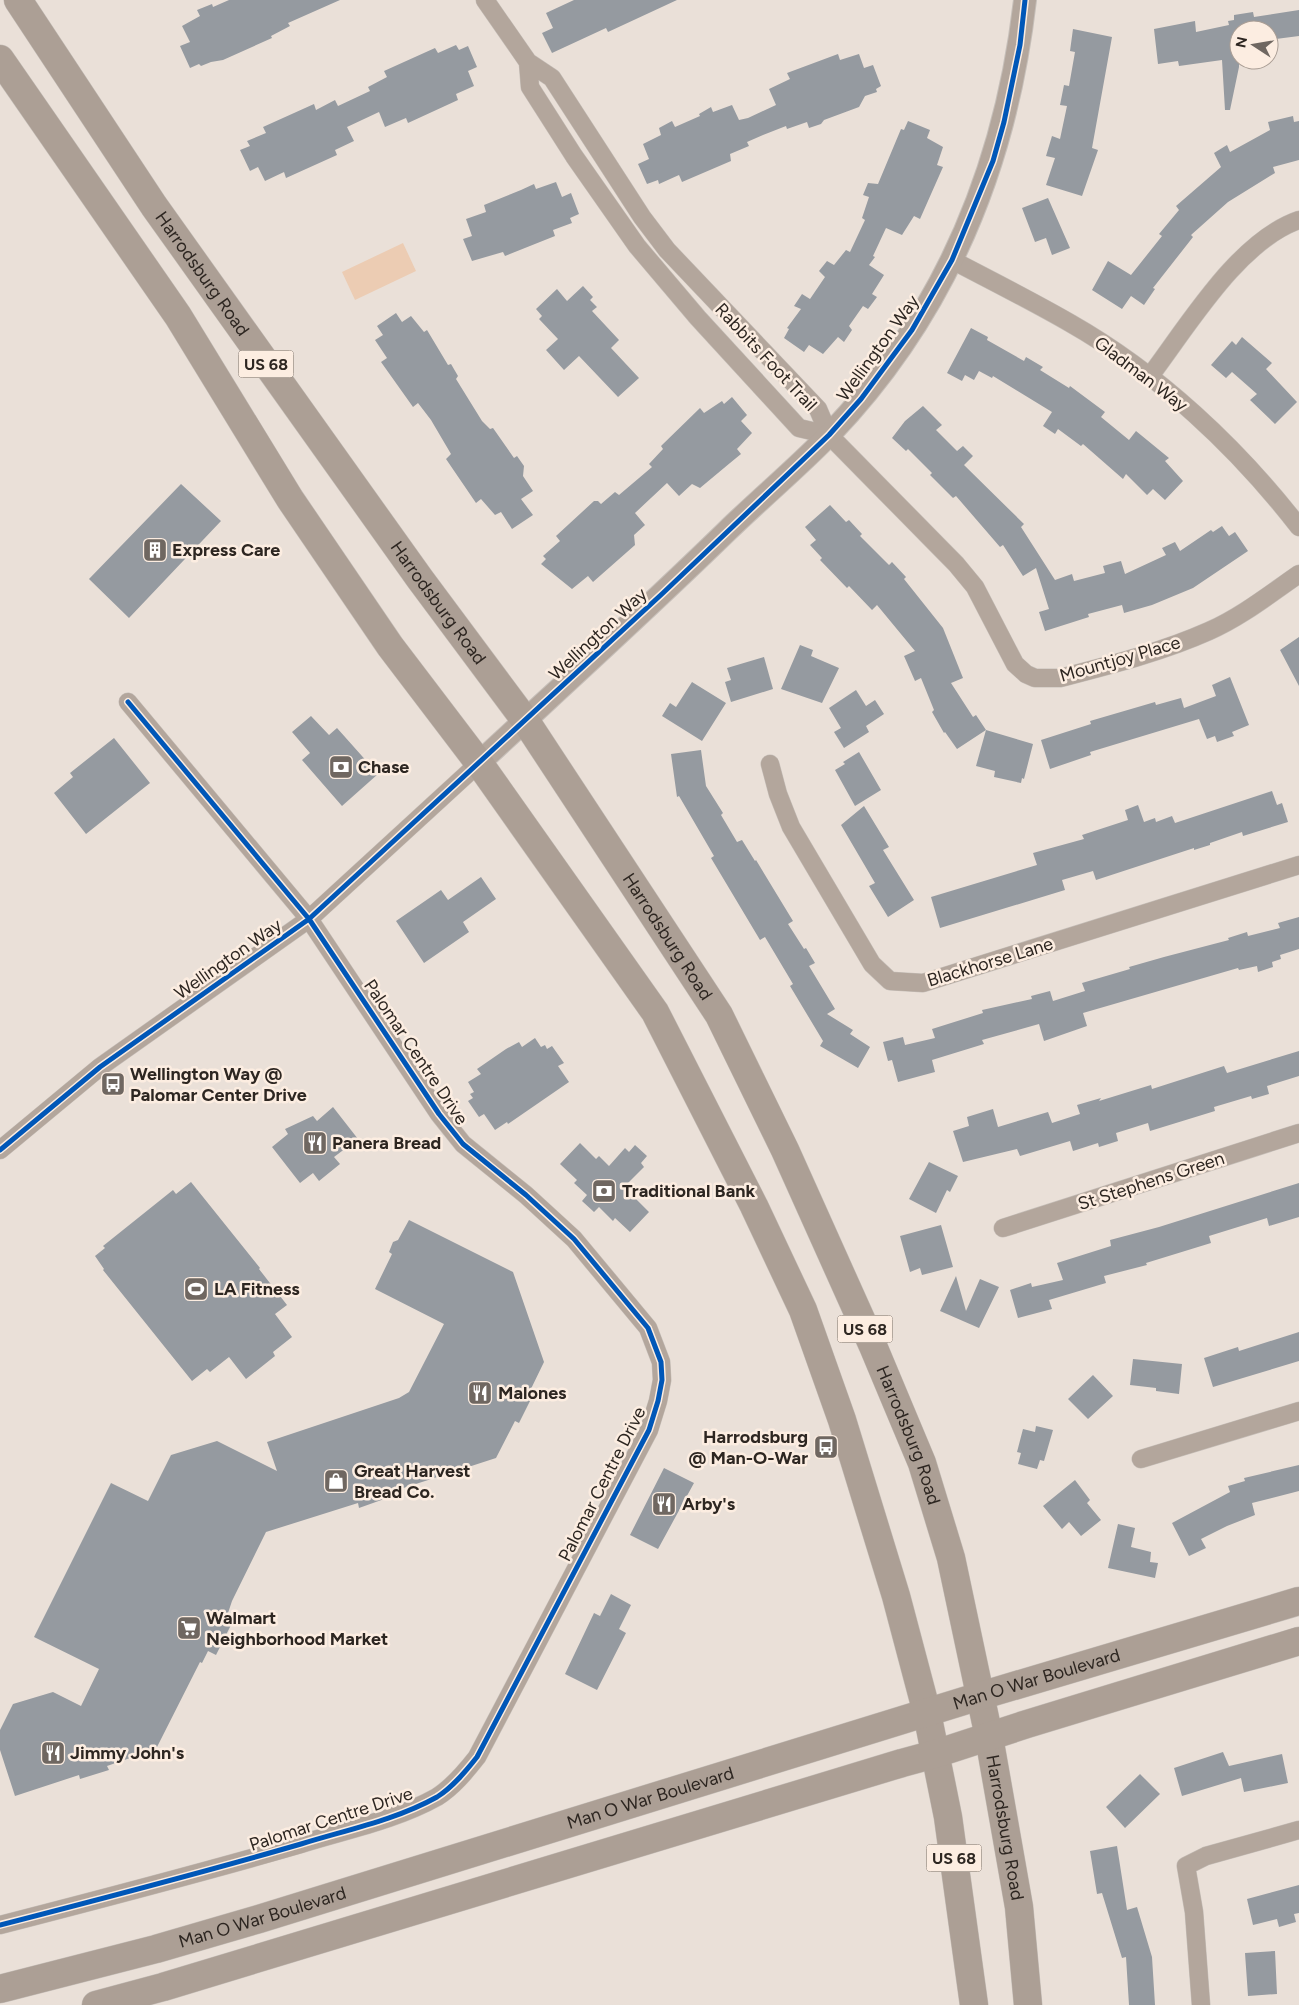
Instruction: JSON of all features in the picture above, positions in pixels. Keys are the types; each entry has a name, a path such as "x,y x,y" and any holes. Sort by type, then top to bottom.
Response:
{"main road":[{"name":"Harrodsburg Road","path":"18,0 154,206 420,579 525,720 719,1015 785,1150 873,1346 922,1463 951,1558 989,1736 1019,1907 1028,2005"},
{"name":"US 68","path":"0,59 178,316 296,508 390,646 479,763 655,1012 795,1293 842,1420 896,1596 927,1713 948,1817 974,2005"},
{"name":"Man O War Boulevard","path":"0,1989 156,1949 268,1916 980,1696 1299,1601"},
{"path":"96,2005 134,2000 1299,1641"}],"street":[{"name":"Rabbits Foot Trail","path":"485,0 528,62 552,78 642,217 667,250 818,409 829,435"},
{"name":"Wellington Way","path":"0,1150 100,1067 309,919 479,763 829,435 861,399 907,337 952,260 993,161 1004,122 1020,44 1025,0"},
{"name":"Rabbits Foot Trail","path":"528,62 530,87 574,156 637,246 698,318 799,428 829,435"},
{"path":"1150,376 1205,303 1251,248 1299,220"},
{"name":"Gladman Way","path":"952,260 1070,323 1150,376 1233,451 1299,527"},
{"name":"Mountjoy Place","path":"829,435 956,564 975,587 1015,664 1026,674 1035,678 1060,678 1098,668 1209,631 1239,615 1299,574"},
{"name":"Palomar Centre Drive","path":"0,1925 289,1847 384,1819 422,1805 439,1795 466,1771 477,1757 654,1416 662,1380 661,1362 648,1328 619,1291 560,1225 463,1144 439,1114 309,919 128,702"},
{"name":"Blackhorse Lane","path":"770,764 790,827 872,964 890,981 923,983 1299,864"},
{"name":"St Stephens Green","path":"1003,1228 1299,1133"},
{"path":"1141,1459 1299,1411"},
{"path":"1201,2005 1194,1912 1186,1866 1206,1856 1299,1830"}],"shaded area":[{"path":"403,243 416,271 355,300 342,272"}],"building":[{"path":"229,0 340,0 288,23 290,26 271,36 272,38 223,60 201,66 199,64 190,68 180,46 190,42 182,26 200,16 197,10 212,4 213,7"},
{"path":"574,0 677,0 608,32 606,28 552,53 542,33 553,28 546,13"},
{"path":"1299,10 1299,36 1279,39 1279,20 1234,20 1234,15 1253,12 1254,17"},
{"path":"1195,21 1196,32 1229,25 1229,70 1238,70 1230,110 1225,110 1222,60 1179,66 1178,61 1158,64 1154,29"},
{"path":"1073,29 1112,37 1092,148 1098,150 1082,196 1046,185 1055,158 1046,156 1052,136 1060,139 1067,106 1060,105 1064,85 1069,86 1075,52 1070,51"},
{"path":"456,45 459,50 468,46 477,67 468,71 474,86 456,94 458,100 408,123 406,118 385,127 379,112 347,127 354,141 335,150 337,155 286,178 284,172 265,181 258,167 250,171 240,150 250,146 247,141 266,133 263,127 314,104 316,110 335,100 338,106 370,91 368,87 387,77 384,71 435,48 438,53"},
{"path":"838,54 840,60 859,54 864,68 873,65 881,86 876,89 877,92 865,96 859,107 824,120 821,124 809,128 807,122 787,129 786,126 763,135 747,142 749,146 730,154 731,161 682,182 679,175 659,184 658,180 647,184 638,164 649,159 643,144 661,135 659,128 672,121 675,127 700,116 699,114 711,107 713,112 732,105 739,120 748,118 776,105 769,89 790,79 787,73"},
{"path":"1293,116 1294,122 1299,121 1299,160 1273,167 1275,173 1228,202 1191,235 1193,237 1153,288 1155,289 1144,305 1131,296 1122,309 1092,290 1108,261 1131,275 1162,236 1159,234 1179,210 1176,206 1221,167 1214,153 1227,145 1230,152 1270,130 1268,122"},
{"path":"908,121 930,130 927,138 943,147 937,165 943,167 920,219 914,216 902,235 886,228 873,256 875,257 869,265 884,275 872,294 877,297 868,309 863,306 849,326 852,330 844,342 838,337 823,354 809,345 804,352 784,338 789,329 787,328 801,309 794,306 802,294 810,299 825,277 819,271 827,261 834,265 846,250 850,252 865,220 862,218 869,197 863,195 868,183 878,184 901,129 904,130"},
{"path":"556,182 562,197 571,193 579,214 570,218 572,223 553,230 555,236 505,256 503,252 472,261 463,239 472,236 466,219 486,212 484,205 534,184 536,189"},
{"path":"1048,198 1070,248 1052,255 1046,238 1035,242 1022,208"},
{"path":"583,286 593,297 590,300 597,307 592,311 619,340 611,348 639,378 618,397 579,356 564,370 546,350 558,339 539,319 542,316 536,309 557,289 567,301"},
{"path":"396,313 402,322 411,316 424,332 427,330 448,365 451,364 458,376 456,379 482,421 490,429 493,428 514,458 517,456 524,466 523,476 533,491 521,499 533,515 512,529 501,512 495,515 481,499 476,503 446,459 451,454 431,420 418,403 413,407 381,362 387,358 375,340 383,335 377,326"},
{"path":"971,328 988,337 987,340 1024,361 1026,357 1043,367 1040,370 1069,388 1070,386 1105,412 1101,417 1129,440 1136,431 1169,458 1165,461 1183,481 1165,500 1153,489 1147,495 1126,474 1123,479 1083,444 1081,446 1058,429 1055,434 1043,426 1052,412 993,376 992,378 979,371 974,380 965,375 962,381 947,373"},
{"path":"1242,337 1272,363 1266,369 1297,402 1275,424 1250,400 1257,394 1232,372 1226,378 1211,365 1232,341 1236,345"},
{"path":"732,397 747,415 741,421 752,433 737,449 741,454 700,488 692,484 679,496 667,483 635,513 645,525 634,535 635,545 593,582 588,576 572,589 541,564 546,559 543,556 560,541 556,536 594,501 598,501 601,504 615,492 619,495 652,467 649,464 663,449 661,446 700,408 704,413 722,401 724,404"},
{"path":"923,406 942,425 936,430 957,451 963,446 973,456 964,465 1024,524 1021,527 1055,580 1072,574 1074,581 1105,573 1103,566 1121,561 1125,574 1166,555 1162,548 1175,542 1180,551 1211,530 1213,532 1222,526 1229,536 1235,532 1248,551 1193,588 1152,605 1124,613 1122,605 1088,614 1089,617 1045,631 1039,612 1049,609 1036,568 1023,576 1003,545 1000,547 956,496 953,498 908,449 906,451 892,438 905,421"},
{"name":"Express Care","path":"181,484 221,521 129,618 89,579"},
{"path":"830,505 846,522 849,520 862,534 860,536 889,565 892,562 906,577 904,579 943,628 963,678 951,683 973,717 976,715 986,730 957,749 944,733 932,712 934,710 921,678 915,681 904,656 915,651 877,605 872,610 849,586 847,588 820,560 822,558 810,545 816,540 805,527"},
{"path":"1299,637 1299,686 1280,650"},
{"path":"800,645 813,650 811,656 839,668 822,703 781,689"},
{"path":"764,657 773,689 731,702 725,682 731,680 727,668"},
{"path":"1230,677 1249,725 1232,732 1234,736 1217,742 1215,736 1207,739 1199,719 1090,752 1091,755 1050,769 1041,740 1091,724 1090,721 1155,702 1156,705 1181,698 1184,708 1216,696 1212,685"},
{"path":"692,682 726,703 702,741 662,716 670,703 676,707"},
{"path":"856,690 866,706 875,700 884,714 866,726 869,732 844,748 834,732 841,728 829,708"},
{"name":"Chase","path":"311,716 329,735 337,728 378,774 342,806 302,760 310,753 292,732"},
{"path":"986,730 1033,744 1024,779 1022,778 1021,783 994,777 995,771 976,766"},
{"path":"114,738 150,783 86,834 54,793 73,777 70,773"},
{"path":"701,750 706,786 723,813 721,815 737,842 742,840 756,860 793,921 788,924 815,963 809,966 835,1009 827,1014 853,1030 850,1034 870,1047 858,1068 820,1046 823,1041 790,986 793,984 765,937 760,940 711,858 714,856 679,796 677,797 671,754"},
{"path":"859,752 881,790 855,806 835,770 845,764 843,762"},
{"path":"1272,791 1277,805 1282,803 1288,822 1243,836 1242,832 1210,843 1210,845 1194,850 1194,848 1096,880 1093,871 1062,880 1065,890 940,928 931,897 1037,865 1033,853 1084,839 1082,835 1128,820 1125,810 1138,805 1144,822 1155,818 1156,822 1172,816 1175,823"},
{"path":"864,806 889,847 883,850 914,900 888,917 869,886 875,883 841,825"},
{"path":"481,877 496,899 463,922 469,932 424,963 396,921 441,890 448,900"},
{"path":"1299,917 1299,949 1280,955 1281,959 1272,962 1273,967 1258,972 1257,966 1239,970 1238,968 1083,1013 1087,1026 1044,1041 1039,1024 982,1040 984,1044 932,1060 935,1072 898,1082 892,1060 888,1061 883,1042 903,1037 905,1045 935,1038 932,1029 983,1013 982,1010 1032,999 1031,996 1050,991 1053,1001 1085,991 1082,983 1130,969 1129,967 1229,940 1228,938 1247,932 1248,936 1280,928 1278,923"},
{"path":"535,1038 541,1047 545,1045 547,1049 552,1046 564,1063 558,1066 569,1082 508,1124 507,1122 495,1130 484,1114 479,1117 468,1101 473,1098 470,1094 474,1092 468,1082 481,1074 477,1069 506,1049 519,1042 522,1047"},
{"path":"1299,1051 1299,1076 1267,1086 1269,1094 1252,1099 1251,1096 1214,1107 1215,1111 1150,1131 1148,1123 1116,1133 1118,1141 1099,1147 1098,1143 1073,1151 1070,1141 1020,1156 1017,1149 963,1162 953,1131 969,1126 967,1117 993,1109 998,1127 1048,1112 1052,1123 1080,1114 1077,1105 1101,1098 1099,1101 1151,1085 1152,1089 1224,1066 1227,1073"},
{"name":"Panera Bread","path":"333,1107 358,1139 334,1157 340,1164 319,1181 313,1173 300,1183 272,1147 288,1134 285,1129 313,1116 317,1121"},
{"path":"580,1143 596,1159 599,1156 609,1166 625,1148 629,1152 635,1145 647,1156 641,1163 644,1167 627,1184 637,1194 634,1197 649,1212 630,1232 615,1218 613,1221 599,1207 594,1212 582,1201 587,1195 574,1183 577,1180 560,1164"},
{"path":"929,1162 958,1176 950,1192 947,1190 936,1213 909,1199"},
{"path":"191,1182 287,1305 275,1314 292,1337 273,1352 275,1356 246,1379 229,1357 210,1372 207,1369 192,1381 103,1270 95,1256 105,1248 103,1246 173,1190 176,1194"},
{"path":"1299,1183 1299,1217 1269,1226 1267,1218 1209,1236 1211,1243 1146,1263 1147,1265 1104,1276 1106,1283 1049,1300 1052,1309 1018,1318 1010,1290 1031,1283 1032,1287 1063,1280 1057,1263 1111,1246 1110,1240 1159,1227"},
{"path":"409,1220 513,1272 544,1362 528,1395 532,1397 519,1423 515,1421 496,1458 385,1494 387,1498 359,1508 358,1503 266,1532 232,1601 228,1613 235,1617 216,1655 208,1651 202,1663 200,1662 156,1749 107,1766 109,1770 80,1779 79,1775 15,1796 0,1750 0,1730 13,1704 53,1692 81,1706 99,1669 34,1637 111,1483 148,1501 171,1455 217,1441 277,1471 267,1442 399,1398 409,1392 444,1324 375,1289 392,1254 389,1252 393,1242 398,1240"},
{"path":"941,1225 953,1267 922,1275 920,1268 910,1272 900,1236"},
{"path":"956,1276 966,1311 980,1279 999,1287 979,1328 940,1311"},
{"path":"1299,1332 1299,1361 1213,1387 1204,1358 1238,1347 1239,1351"},
{"path":"1133,1359 1182,1364 1179,1394 1156,1391 1156,1388 1130,1385"},
{"path":"1093,1375 1113,1396 1088,1419 1068,1399"},
{"path":"1036,1426 1053,1430 1044,1461 1040,1460 1037,1469 1018,1464 1021,1453 1017,1452 1023,1429 1035,1432"},
{"path":"1299,1465 1299,1491 1252,1503 1255,1515 1201,1539 1206,1548 1189,1556 1172,1523 1230,1492 1228,1486 1245,1481 1244,1478"},
{"name":"Arby's","path":"664,1468 694,1483 658,1549 630,1535"},
{"path":"1075,1480 1090,1500 1087,1503 1101,1520 1081,1536 1069,1522 1062,1529 1043,1506"},
{"path":"1118,1524 1135,1528 1131,1547 1151,1552 1150,1562 1158,1563 1155,1578 1108,1568"},
{"path":"611,1594 631,1605 619,1629 626,1633 597,1690 565,1674 594,1613 600,1616"},
{"path":"1223,1752 1229,1766 1282,1754 1288,1783 1244,1792 1241,1778 1182,1796 1174,1768"},
{"path":"1140,1774 1160,1794 1125,1828 1106,1807"},
{"path":"1117,1846 1127,1910 1137,1907 1152,1957 1155,2005 1129,2005 1126,1957 1122,1958 1102,1893 1097,1894 1090,1851"},
{"path":"1299,1885 1299,1913 1294,1914 1296,1922 1279,1927 1277,1919 1253,1925 1247,1899"},
{"path":"1275,1951 1277,1994 1248,1996 1245,1953"}],"cycle path":[{"path":"0,1150 100,1067 309,919 663,593 829,435 861,399 912,330 952,260 993,161 1004,122 1020,45 1025,0"},
{"path":"0,1925 188,1876 371,1824 421,1805 437,1797 448,1788 477,1757 649,1430 662,1380 661,1362 648,1328 574,1239 526,1195 463,1144 439,1114 309,919 128,702"}],"place":[{"name":"Express Care","path":"155,550"},
{"name":"Chase","path":"341,767"},
{"name":"Wellington Way @ Palomar Center Drive","path":"113,1084"},
{"name":"Panera Bread","path":"315,1143"},
{"name":"Traditional Bank","path":"604,1191"},
{"name":"LA Fitness","path":"196,1289"},
{"name":"Malones","path":"480,1393"},
{"name":"Harrodsburg @ Man-O-War","path":"826,1447"},
{"name":"Great Harvest Bread Co.","path":"336,1481"},
{"name":"Arby's","path":"664,1504"},
{"name":"Walmart Neighborhood Market","path":"189,1628"},
{"name":"Jimmy John's","path":"53,1753"}]}
